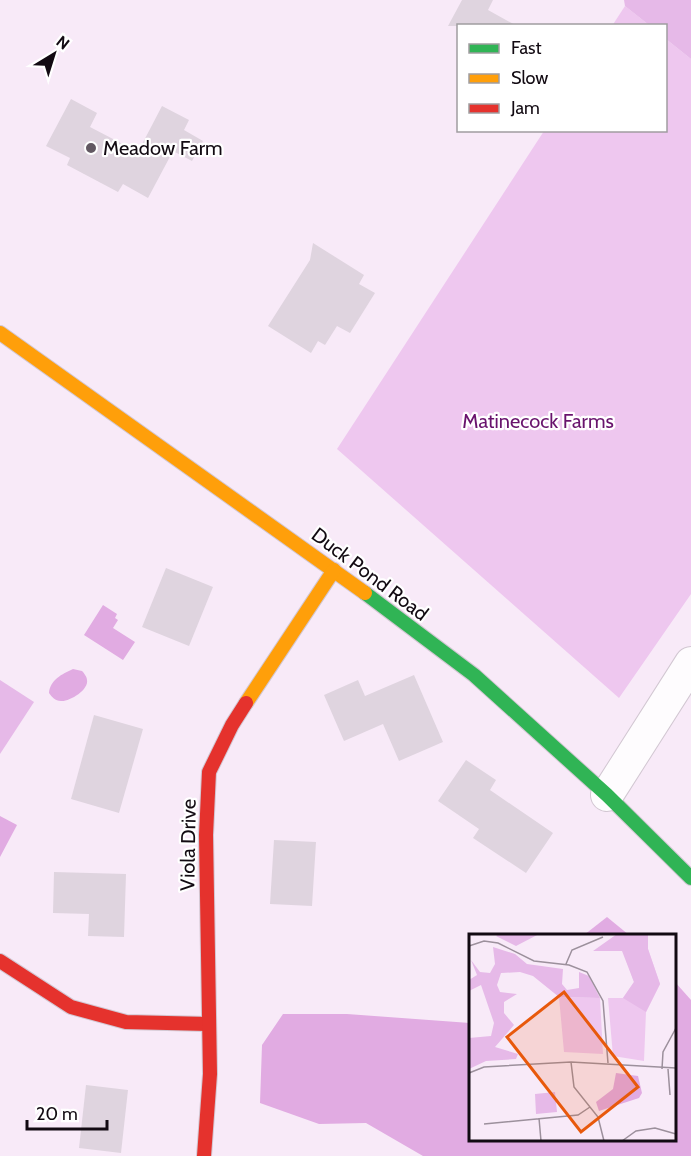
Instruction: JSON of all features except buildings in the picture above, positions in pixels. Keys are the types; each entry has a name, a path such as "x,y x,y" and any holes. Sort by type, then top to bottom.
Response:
{"street":[{"name":"Duck Pond Road","path":"0,333 334,570 474,675 607,795 691,878"},
{"name":"Viola Drive","path":"204,1156 210,1074 206,836 209,772 232,725 334,570"},
{"path":"607,795 691,663"},
{"path":"0,961 71,1007 126,1022 208,1024"}],"green space":[{"path":"625,6 648,24 613,24"},
{"name":"Matinecock Farms","path":"667,40 691,59 691,594 619,698 337,449 543,132 667,132"}],"shaded area":[{"path":"624,0 691,0 691,59 667,40 667,24 648,24 625,6"},
{"path":"103,605 117,614 115,618 118,620 113,628 135,642 123,660 84,635"},
{"path":"73,669 82,671 85,675 87,684 85,688 69,700 55,700 49,693 52,684 61,675"},
{"path":"0,680 34,702 0,754"},
{"path":"0,816 17,825 0,857"},
{"path":"607,917 628,934 585,934"},
{"path":"676,983 691,1000 691,1156 423,1156 366,1123 319,1124 260,1103 262,1045 283,1014 347,1014 469,1023 469,1141 676,1141"}],"traffic: fast":[{"path":"365,593 474,675 607,795 691,878"}],"traffic: slow":[{"path":"0,333 365,593"},
{"path":"246,703 334,570"}],"traffic: jam":[{"path":"204,1156 210,1074 206,835 209,772 232,725 246,703"},
{"path":"0,961 71,1007 126,1022 208,1024"}],"place":[{"name":"Meadow Farm","path":"91,148"}]}
